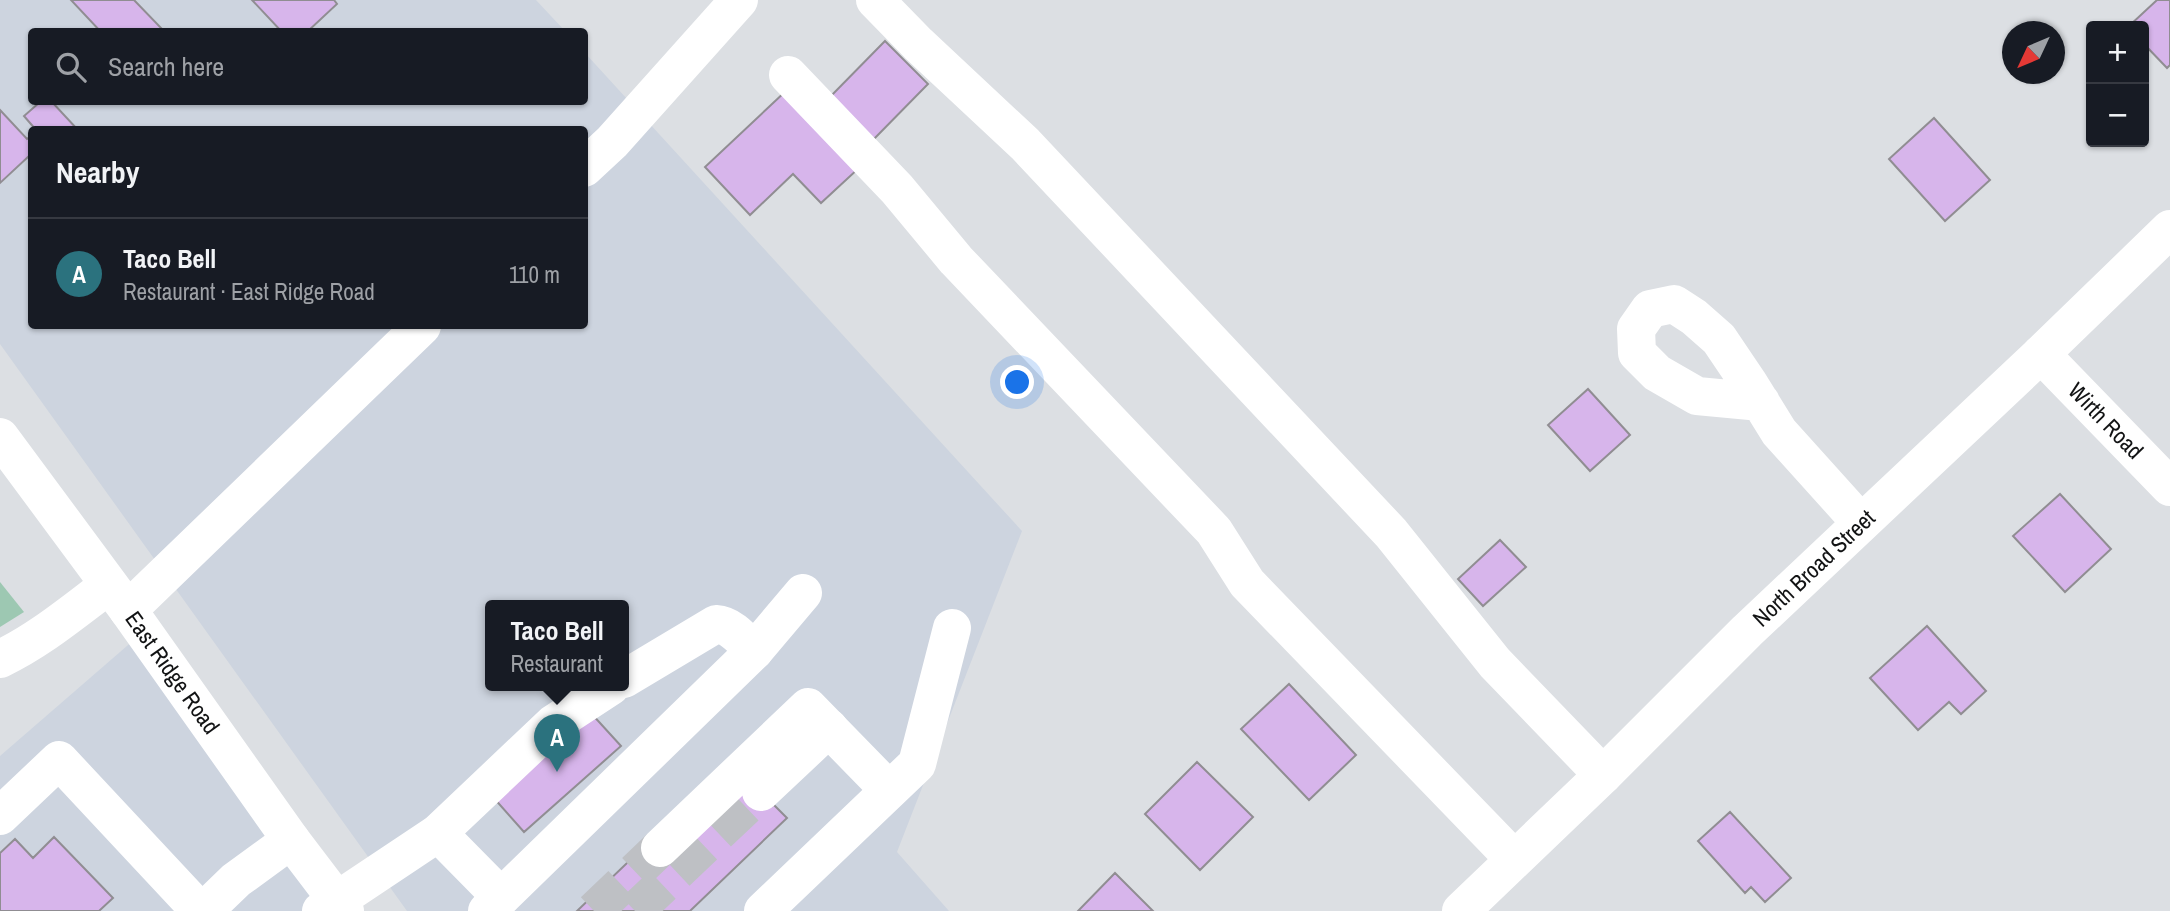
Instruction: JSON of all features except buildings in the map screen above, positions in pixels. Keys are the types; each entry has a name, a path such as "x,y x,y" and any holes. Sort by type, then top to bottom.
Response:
{"street":[{"path":"588,164 612,142 738,0"},
{"path":"875,0 1025,144 1391,533 1495,663 1603,775"},
{"path":"788,75 897,189 956,260 1214,531 1247,583 1514,859"},
{"name":"North Broad Street","path":"1461,911 1603,775 1747,631 2042,354 2170,229"},
{"path":"0,659 118,597 419,329"},
{"name":"Wirth Road","path":"2042,354 2170,487"},
{"path":"1761,402 1779,432 1861,523"},
{"name":"East Ridge Road","path":"0,437 291,840 334,908"},
{"path":"438,832 494,904 754,651 803,593"},
{"path":"629,676 716,624 723,624 731,629 754,651"},
{"path":"763,911 916,764 952,628"},
{"path":"334,908 438,832 554,724 604,691"},
{"path":"818,718 889,790"},
{"path":"761,792 818,718"},
{"path":"660,848 818,718"},
{"path":"0,816 59,760 202,911 236,880 291,840"}],"shaded area":[{"path":"0,0 536,0 562,28 28,28 28,105 588,105 588,56 1022,531 897,852 949,911 407,911 0,344"},
{"path":"135,639 328,911 0,911 0,756"}],"green space":[{"path":"0,582 24,612 0,627"}],"tunnel":[{"path":"635,911 761,792"},
{"path":"594,911 660,848"}],"place":[{"name":"Taco Bell","path":"557,772"}]}
